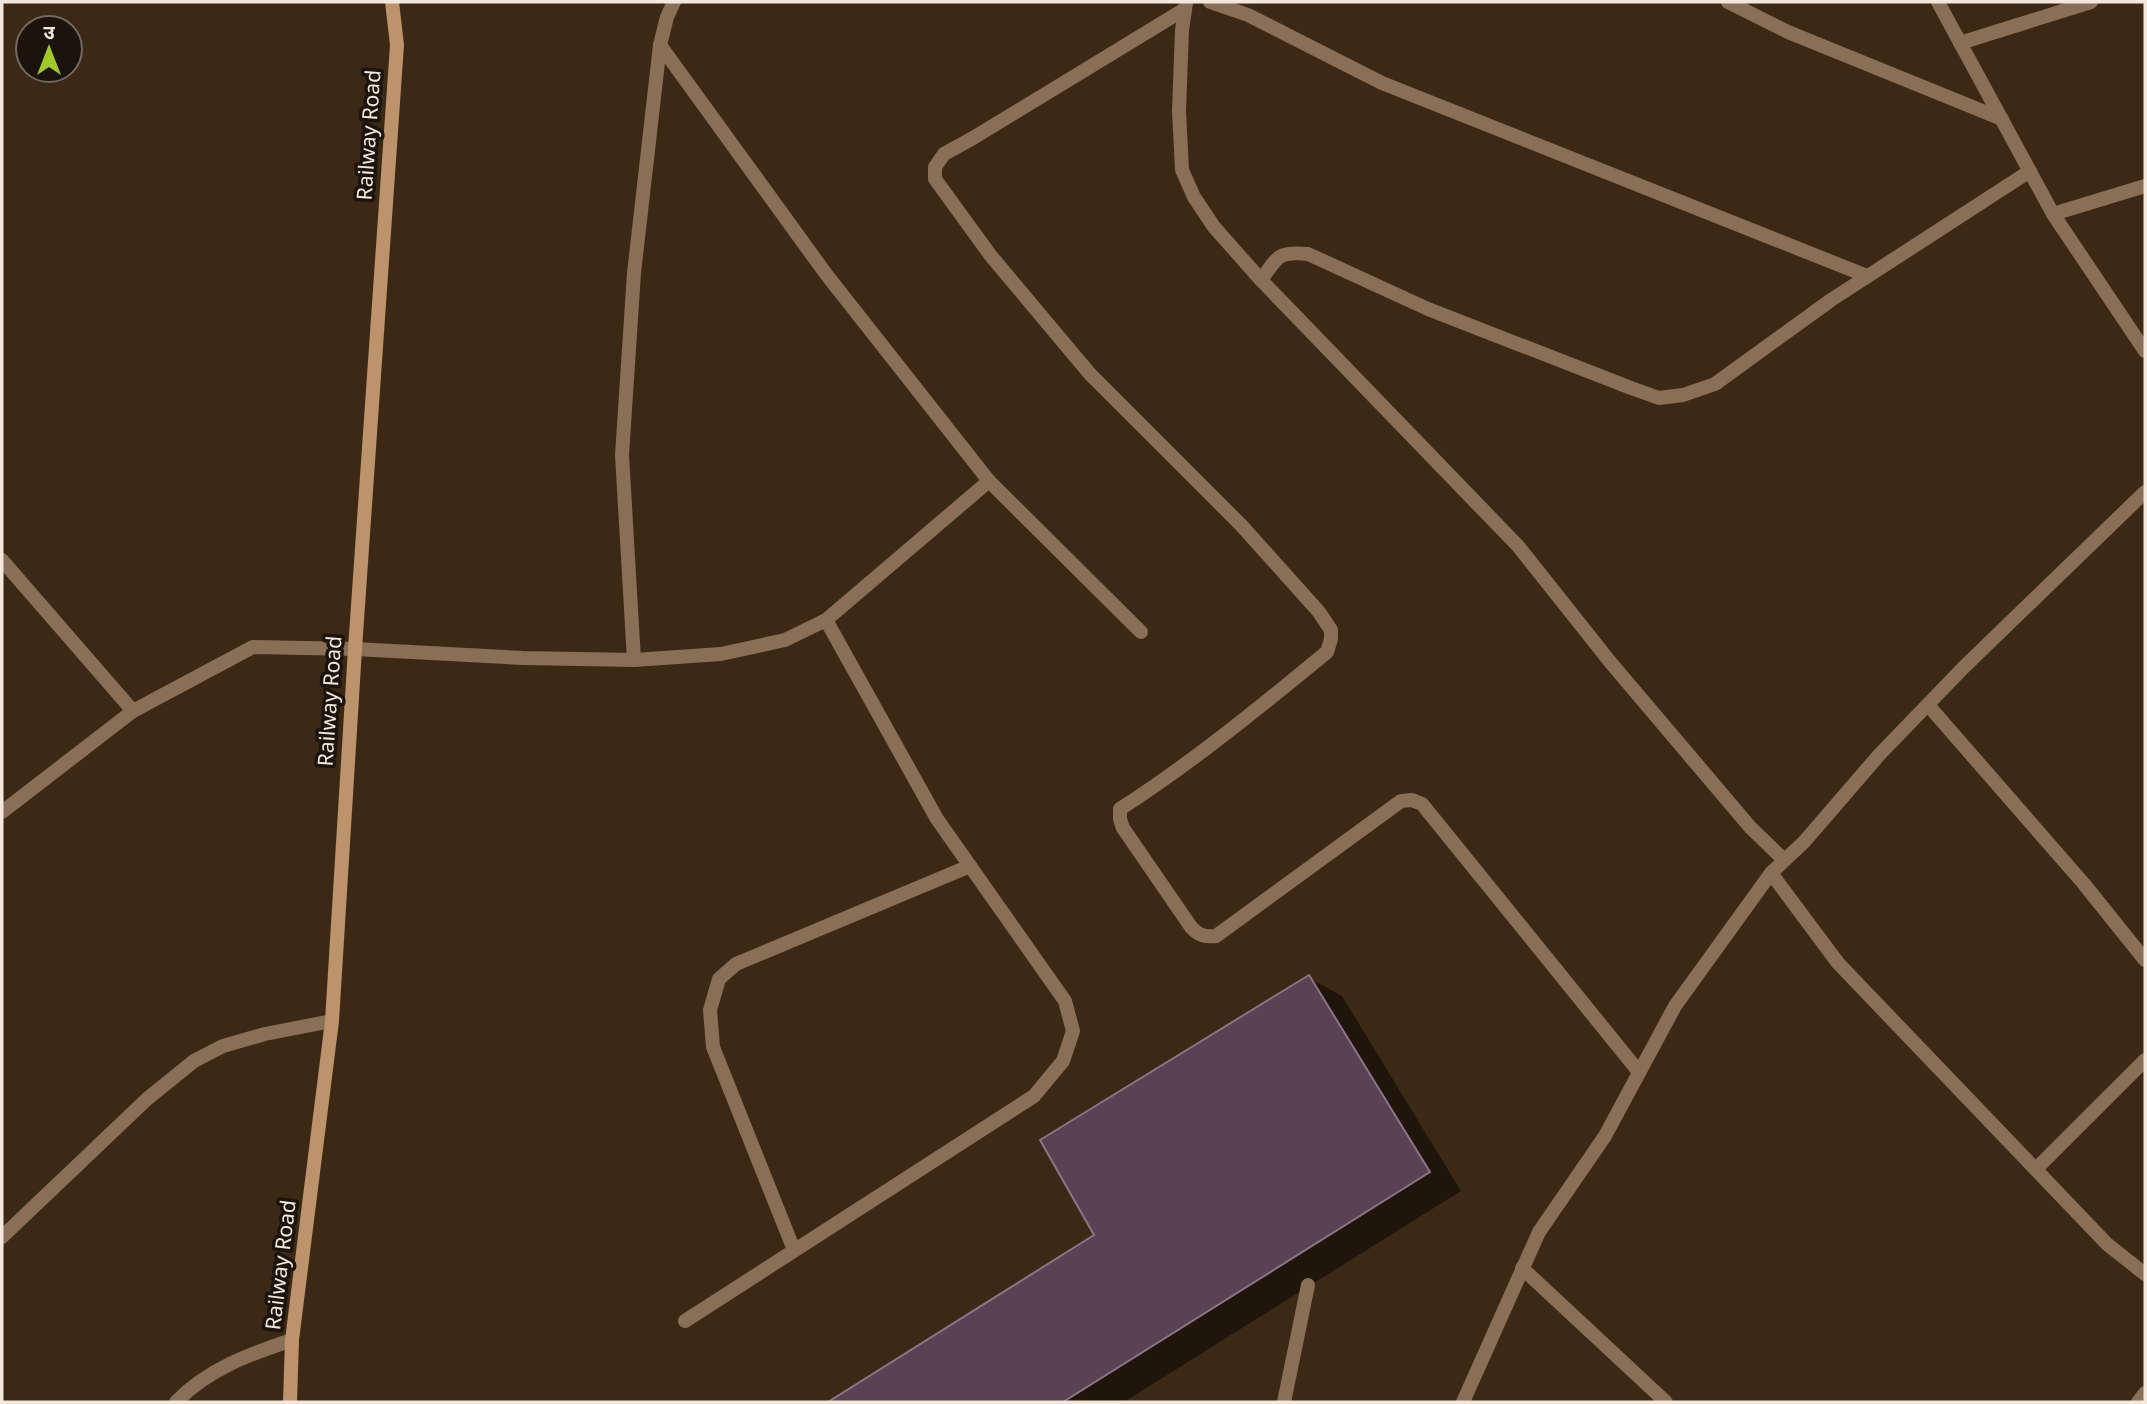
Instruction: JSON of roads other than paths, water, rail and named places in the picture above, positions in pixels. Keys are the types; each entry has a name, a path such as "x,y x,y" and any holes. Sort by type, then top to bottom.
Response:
{"street":[{"name":"Railway Road","path":"290,1402 292,1340 332,1021 397,45 392,2"},
{"path":"634,660 622,455 634,272 660,45 674,2"},
{"path":"1210,2 1248,15 1382,83 1867,276"},
{"path":"1728,2 1788,32 2002,120"},
{"path":"1938,2 2053,214 2145,351"},
{"path":"1960,43 2091,2"},
{"path":"1185,5 1179,111 1182,170 1194,197 1214,227 1261,280 1518,547 1611,663 1750,827 1784,860"},
{"path":"1185,5 944,154 935,167 935,179 991,256 1090,374 1241,524 1319,612 1331,631 1326,652 1249,716 1153,788 1120,809 1123,828 1191,927 1198,934 1207,937 1216,936 1401,801 1412,800 1422,804 1639,1072"},
{"path":"660,45 826,274 989,481 1140,632"},
{"path":"1261,280 1277,258 1290,252 1307,254 1428,309 1659,398 1684,395 1715,384 1831,300 2029,171"},
{"path":"2053,214 2145,186"},
{"path":"2,812 133,711 253,647 634,660 721,654 785,639 826,620 989,481"},
{"path":"1463,1402 1539,1232 1605,1136 1675,1006 1771,873 1804,842 1879,755 1928,705 2145,492"},
{"path":"2,560 133,711"},
{"path":"685,1321 1034,1096 1063,1061 1073,1031 1065,1001 937,819 826,620"},
{"path":"1928,705 2084,884 2145,960"},
{"path":"794,1250 713,1046 710,1010 719,979 736,964 970,866"},
{"path":"1771,873 1838,962 2107,1244 2145,1274"},
{"path":"2,1237 147,1099 194,1061 223,1046 265,1034 332,1021"},
{"path":"2036,1169 2145,1060"},
{"path":"1522,1268 1667,1402"},
{"path":"1284,1402 1307,1285"},
{"path":"176,1402 209,1375 249,1355 292,1340"},
{"path":"2137,1402 2145,1393"}]}
